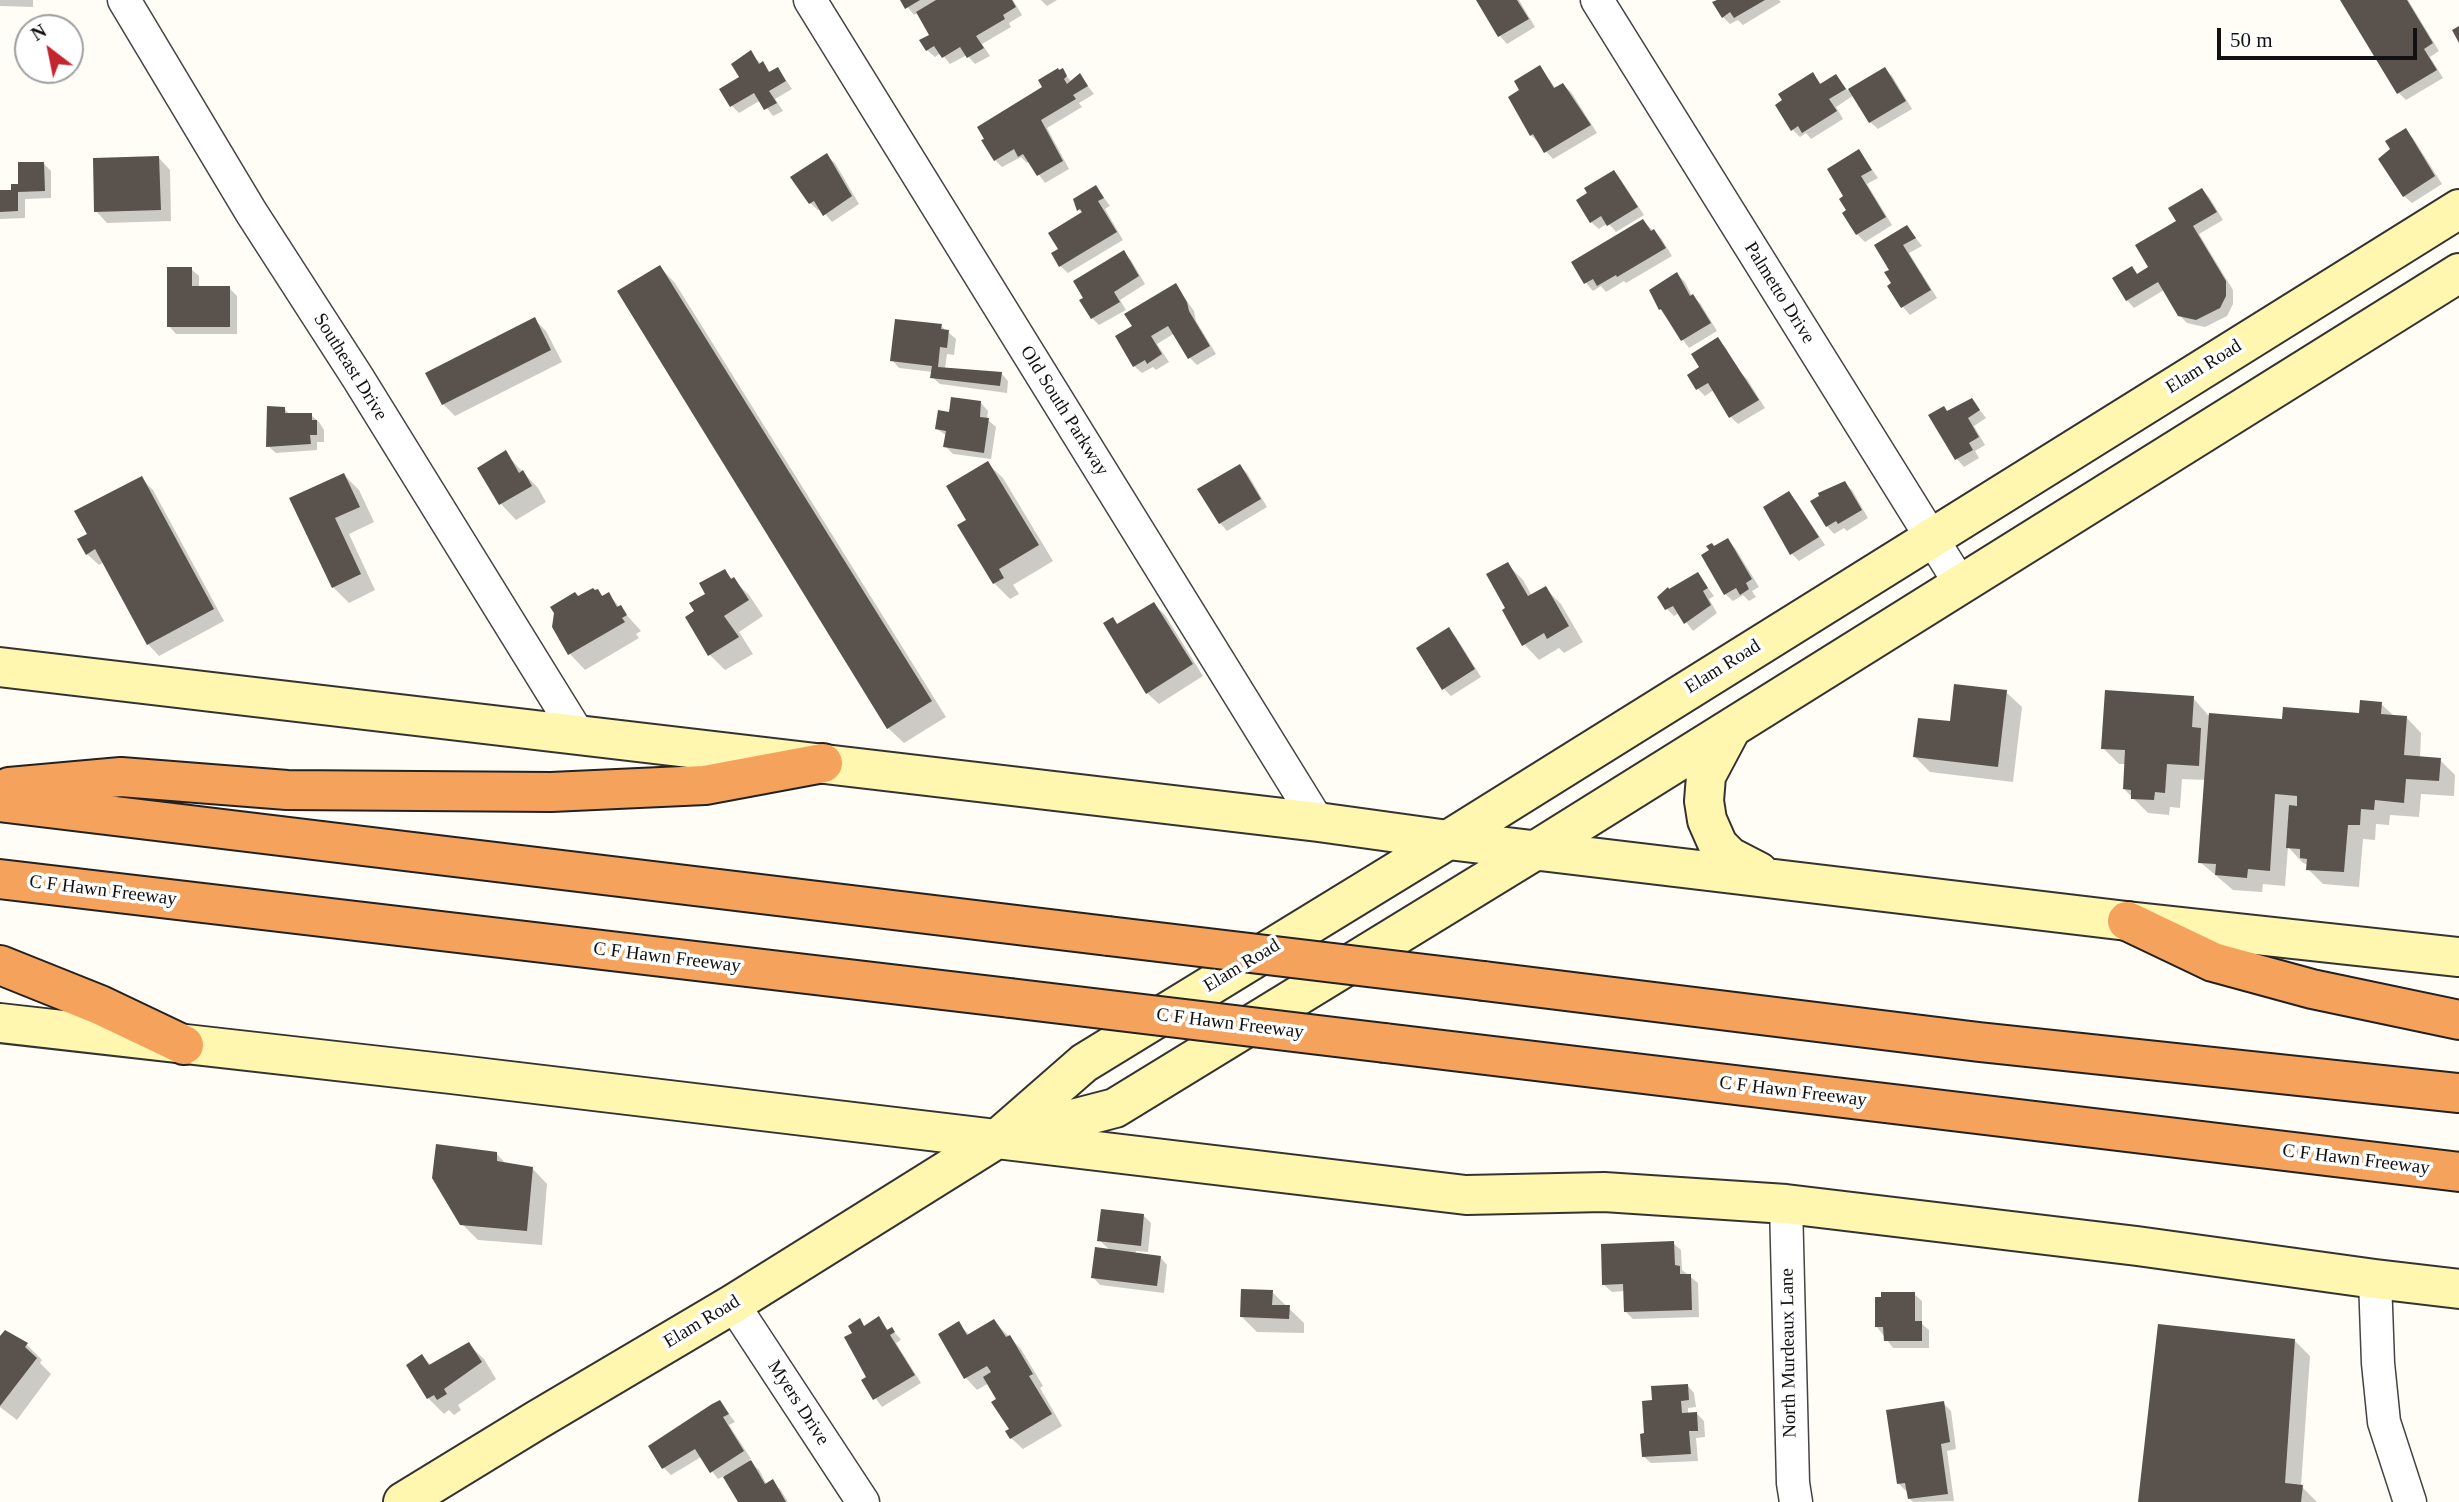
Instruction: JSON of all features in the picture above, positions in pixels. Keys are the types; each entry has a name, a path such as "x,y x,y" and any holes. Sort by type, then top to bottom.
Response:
{"highway":[{"path":"0,788 121,777 287,790 551,792 705,785 823,763"},
{"path":"0,802 1979,1042 2459,1093"},
{"name":"C F Hawn Freeway","path":"0,879 2459,1172"},
{"path":"2127,921 2213,962 2312,989 2459,1020"},
{"path":"0,965 100,1005 184,1045"}],"main road":[{"name":"Elam Road","path":"403,1502 733,1304 997,1139 1084,1063 1448,840 2459,209"},
{"name":"Elam Road","path":"997,1139 1115,1108 1536,850 2459,273"},
{"path":"2254,336 2283,383"},
{"path":"0,667 1318,822 2127,921 2459,957"},
{"path":"1732,727 1706,776 1704,801 1707,820 1718,845 1730,857 1767,876"},
{"path":"0,1023 1466,1195 1604,1192 1786,1204 2137,1246 2459,1289"}],"street":[{"name":"Southeast Drive","path":"124,0 251,212 358,378 578,734"},
{"name":"Old South Parkway","path":"810,0 1318,822"},
{"name":"Palmetto Drive","path":"1597,0 1961,585"},
{"name":"North Murdeaux Lane","path":"1786,1204 1793,1483 1796,1502"},
{"path":"2375,1279 2378,1363 2384,1422 2410,1502"},
{"name":"Myers Drive","path":"733,1304 863,1502"}],"building":[{"path":"900,0 920,0 905,9"},
{"path":"936,0 1012,0 1016,7 1003,15 1005,19 976,36 984,48 967,58 960,47 942,58 934,46 926,51 919,40 929,35 916,12"},
{"path":"1476,0 1517,0 1529,19 1498,37"},
{"path":"1765,0 1734,18 1730,12 1722,18 1712,2"},
{"path":"2340,0 2407,0 2433,43 2424,49 2437,70 2397,94"},
{"path":"2459,26 2459,43 2452,30"},
{"path":"751,50 759,64 763,61 769,72 778,67 786,81 769,91 777,103 764,110 754,93 730,107 719,89 739,77 731,64"},
{"path":"1540,65 1554,88 1563,83 1591,125 1544,153 1533,134 1530,136 1508,97 1519,90 1514,81"},
{"path":"1885,67 1906,101 1869,123 1848,89"},
{"path":"1058,68 1063,68 1067,84 1080,73 1088,86 1073,95 1076,99 1041,120 1063,161 1037,176 1023,154 1018,157 1014,149 994,161 981,140 984,139 977,127 1042,87 1038,80"},
{"path":"1813,72 1820,84 1836,74 1846,89 1829,99 1837,111 1802,133 1798,126 1791,131 1775,105 1782,100 1778,94"},
{"path":"2406,128 2435,176 2403,197 2378,159 2390,149 2385,141"},
{"path":"1859,149 1872,170 1861,176 1886,217 1856,235 1842,213 1846,210 1839,199 1843,196 1827,169"},
{"path":"827,153 852,196 823,216 814,201 809,204 790,177"},
{"path":"159,156 161,210 94,212 93,158"},
{"path":"18,162 44,162 45,191 18,192 18,211 0,212 0,190 11,190 11,184 18,184"},
{"path":"1614,170 1638,207 1607,226 1601,216 1590,223 1576,200 1587,193 1584,188"},
{"path":"1096,185 1104,198 1098,201 1117,232 1059,267 1051,253 1058,249 1048,233 1082,212 1080,209 1077,211 1073,199"},
{"path":"2202,188 2217,212 2193,226 2226,281 2226,296 2220,308 2196,320 2178,316 2158,282 2126,301 2112,278 2132,266 2137,274 2148,267 2135,245 2176,221 2168,208"},
{"path":"1643,219 1651,231 1654,229 1666,248 1597,286 1593,279 1584,284 1571,262"},
{"path":"1907,225 1916,238 1903,245 1931,290 1901,308 1887,286 1891,283 1884,272 1889,270 1874,245"},
{"path":"1124,250 1139,276 1114,292 1120,302 1091,319 1079,300 1083,298 1073,281"},
{"path":"660,265 932,701 887,729 617,291"},
{"path":"167,267 192,267 192,286 230,286 230,327 167,327"},
{"path":"1677,272 1690,296 1693,294 1711,323 1681,341 1661,309 1659,310 1649,290"},
{"path":"1176,283 1210,346 1188,359 1168,326 1151,336 1162,354 1147,364 1145,360 1133,367 1115,336 1132,326 1124,314"},
{"path":"535,317 551,350 442,405 425,373"},
{"path":"895,319 942,324 941,329 949,330 947,348 940,347 938,367 1002,372 1000,386 930,378 932,366 890,361"},
{"path":"1718,337 1759,400 1729,418 1708,383 1696,390 1687,375 1699,367 1691,354"},
{"path":"951,397 981,401 980,417 989,418 984,453 943,447 946,431 935,429 938,410 949,412"},
{"path":"1972,398 1980,410 1968,418 1979,437 1969,443 1973,450 1955,460 1928,415 1944,406 1947,411"},
{"path":"267,406 285,407 285,413 312,413 312,420 317,420 317,435 310,435 311,444 266,447"},
{"path":"506,450 519,473 523,470 532,486 499,505 477,468"},
{"path":"988,461 1039,545 999,569 1004,578 993,584 957,525 966,520 946,486"},
{"path":"1240,464 1261,499 1219,524 1197,489"},
{"path":"344,473 360,507 335,518 361,574 332,588 289,498"},
{"path":"142,476 214,609 147,645 95,549 86,555 77,539 87,534 74,511"},
{"path":"1845,481 1862,510 1838,524 1836,521 1826,527 1810,501 1819,496 1818,493"},
{"path":"1789,491 1819,537 1790,555 1763,507"},
{"path":"1728,538 1752,579 1746,583 1749,589 1740,595 1736,588 1724,595 1701,555 1709,550 1706,546 1712,543 1714,546"},
{"path":"1508,562 1528,596 1546,586 1569,626 1547,639 1544,633 1522,646 1486,574"},
{"path":"725,569 731,579 734,577 749,600 724,616 739,637 708,656 685,617 694,611 689,603 705,594 699,583"},
{"path":"1698,572 1708,588 1703,591 1711,605 1684,624 1673,606 1665,610 1657,597 1668,587 1669,589"},
{"path":"593,588 598,589 602,596 609,592 617,607 621,605 627,615 622,618 625,622 568,655 552,627 554,613 550,607 575,592 578,596"},
{"path":"1154,602 1193,664 1146,694 1103,623 1113,617 1117,624"},
{"path":"1449,627 1475,669 1442,690 1416,648"},
{"path":"1954,684 2007,690 1998,767 1913,757 1918,718 1950,721"},
{"path":"2105,690 2194,696 2192,727 2201,728 2199,766 2167,764 2165,793 2155,792 2154,800 2131,799 2131,790 2123,789 2125,750 2101,749"},
{"path":"2360,700 2382,702 2381,714 2407,716 2404,755 2441,758 2439,781 2406,779 2404,803 2375,800 2374,810 2361,809 2360,825 2348,825 2344,872 2306,870 2307,859 2300,858 2300,849 2286,848 2289,805 2297,806 2297,796 2275,794 2270,871 2248,869 2247,878 2215,875 2216,864 2198,863 2209,713 2282,719 2283,707 2359,713"},
{"path":"436,1144 497,1152 497,1161 533,1167 527,1231 460,1225 432,1178"},
{"path":"1101,1209 1144,1214 1141,1246 1097,1241"},
{"path":"1674,1241 1675,1265 1680,1266 1680,1274 1691,1274 1692,1310 1624,1312 1623,1284 1602,1285 1601,1244"},
{"path":"1095,1247 1161,1256 1157,1286 1091,1278"},
{"path":"1241,1289 1273,1290 1272,1305 1290,1305 1289,1319 1240,1317"},
{"path":"1881,1292 1915,1292 1915,1321 1922,1321 1922,1341 1884,1341 1883,1327 1875,1327 1875,1297 1881,1297"},
{"path":"879,1316 887,1330 892,1327 895,1332 890,1335 915,1375 873,1400 861,1380 866,1377 844,1337 852,1333 848,1326 860,1318 864,1326"},
{"path":"994,1319 1006,1337 1010,1335 1033,1374 1029,1376 1052,1414 1010,1439 1005,1431 1009,1429 991,1402 996,1399 983,1377 991,1372 987,1366 964,1379 938,1334 959,1321 967,1335"},
{"path":"2158,1324 2295,1339 2285,1483 2303,1485 2301,1502 2138,1502"},
{"path":"5,1330 28,1343 25,1347 37,1358 0,1406 0,1336"},
{"path":"469,1342 482,1362 444,1389 447,1394 437,1400 434,1395 427,1399 406,1365 422,1354 429,1365"},
{"path":"1688,1384 1689,1400 1681,1401 1682,1413 1697,1412 1698,1431 1689,1431 1691,1454 1642,1457 1642,1401 1652,1400 1651,1386"},
{"path":"720,1400 729,1414 723,1417 744,1451 710,1473 695,1449 662,1469 648,1446"},
{"path":"1944,1401 1950,1442 1941,1444 1948,1494 1908,1499 1905,1483 1897,1484 1886,1410"},
{"path":"751,1460 765,1484 773,1479 786,1502 738,1502 723,1477"}]}
